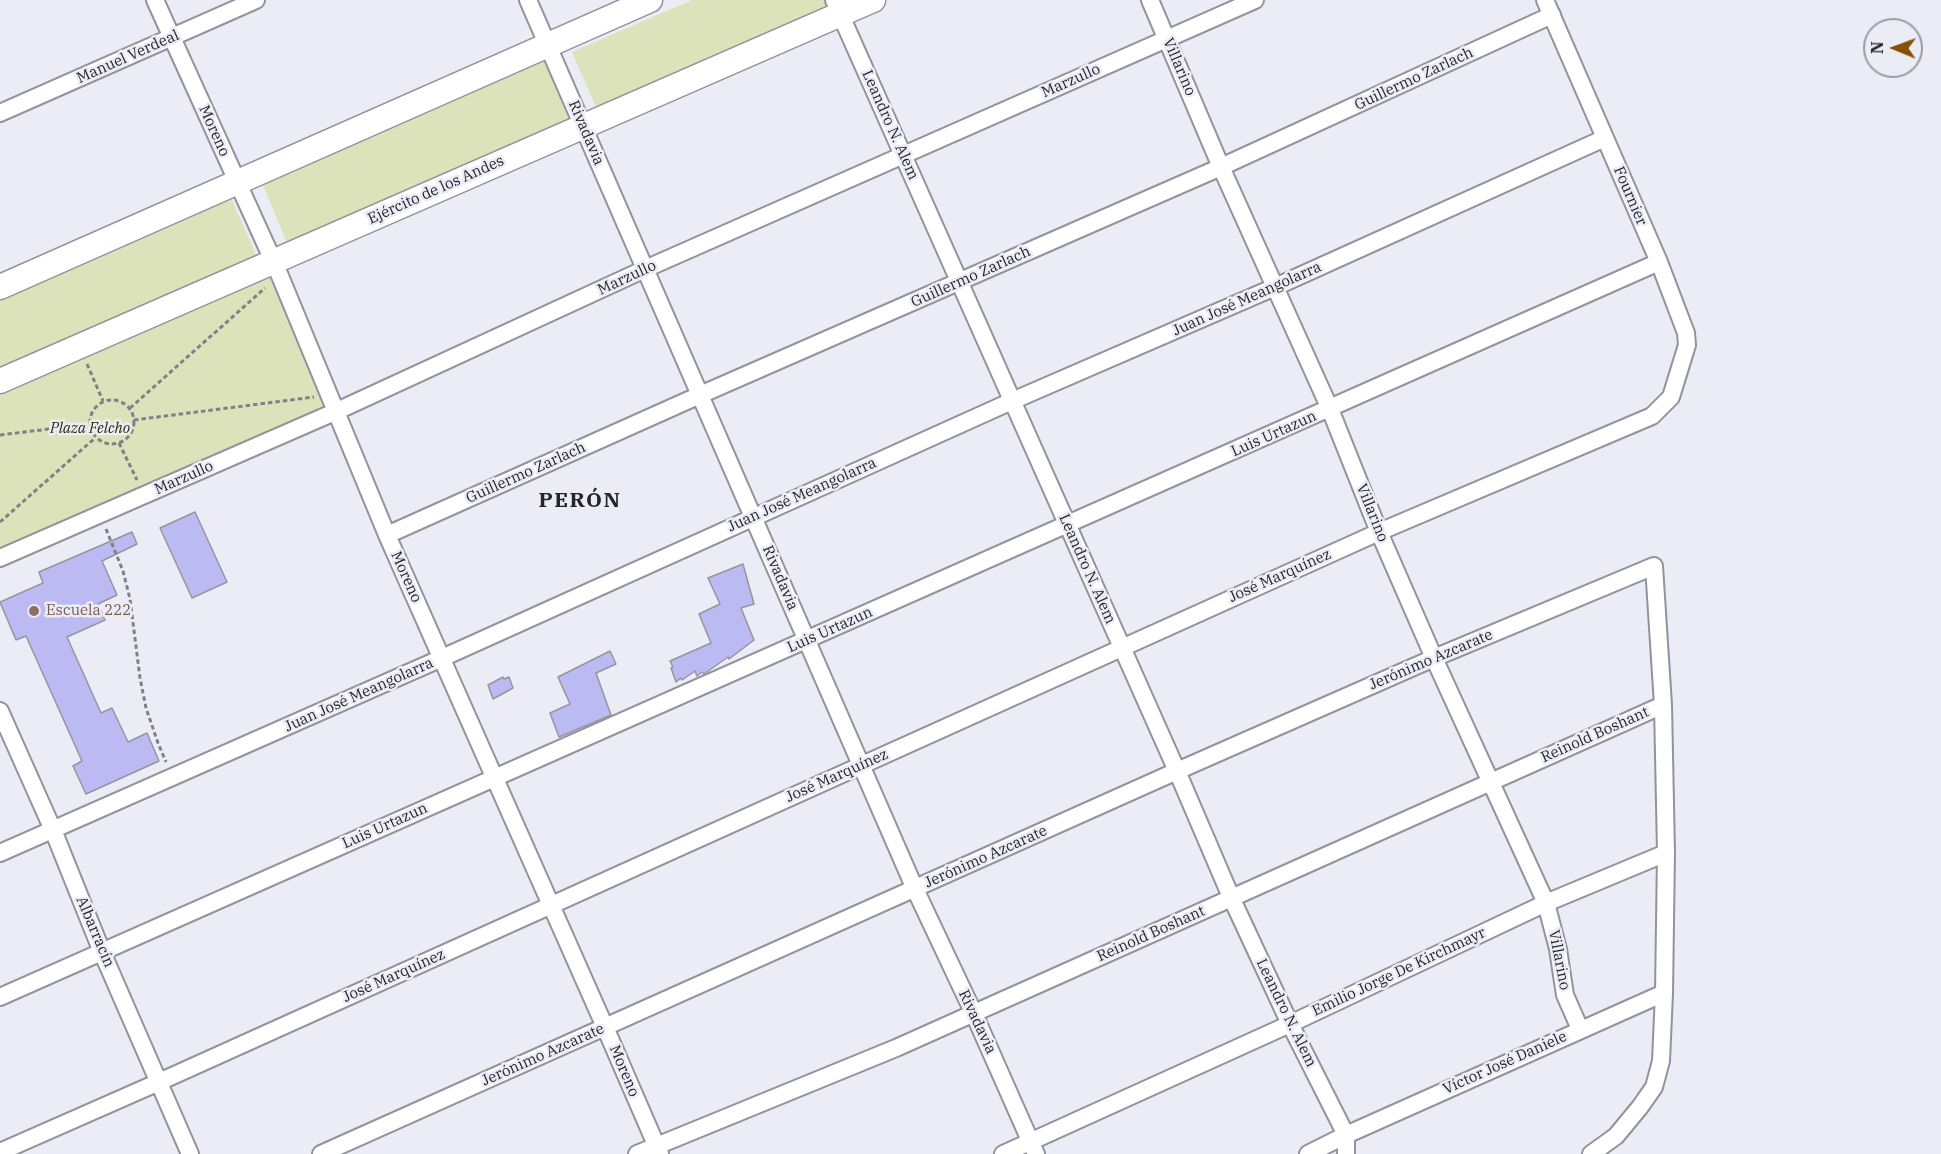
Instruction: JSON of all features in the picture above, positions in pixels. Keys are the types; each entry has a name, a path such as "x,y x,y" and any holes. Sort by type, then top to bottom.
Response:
{"street":[{"name":"Moreno","path":"154,0 276,268 387,535 658,1150"},
{"name":"Manuel Verdeal","path":"0,113 256,0"},
{"name":"Rivadavia","path":"528,0 915,889 1034,1148"},
{"path":"0,287 650,0"},
{"name":"Ejército de los Andes","path":"0,381 276,268 837,7 873,0"},
{"name":"Villarino","path":"1150,0 1221,167 1330,409 1379,532 1434,658 1546,903 1558,949 1565,995 1580,1029"},
{"name":"Marzullo","path":"0,558 337,411 645,269 1255,0"},
{"name":"Leandro N. Alem","path":"837,7 1231,897 1290,1024 1346,1135"},
{"name":"Fournier","path":"1548,8 1659,262 1686,333 1687,345 1671,397"},
{"name":"Guillermo Zarlach","path":"387,535 1221,167 1548,8"},
{"name":"Juan José Meangolarra","path":"0,853 442,658 1012,401 1275,287 1605,138"},
{"name":"Luis Urtazun","path":"0,997 1659,262"},
{"name":"José Marquínez","path":"0,1152 1379,532 1652,416 1671,397"},
{"name":"Jerónimo Azcarate","path":"321,1154 1177,771 1434,658 1654,566 1663,705"},
{"path":"1591,1154 1616,1136 1654,1087 1661,1061 1666,853 1663,705"},
{"name":"Reinold Boshant","path":"636,1154 658,1150 974,1014 1663,705"},
{"name":"Albarracín","path":"0,711 53,830 102,951 190,1154"},
{"name":"Emilio Jorge De Kirchmayr","path":"1003,1154 1034,1148 1546,903 1666,853"},
{"name":"Víctor José Daniele","path":"1308,1154 1580,1029 1664,993"},
{"path":"1346,1135 1346,1154"}],"path":[{"path":"130,408 276,268"},
{"path":"80,347 103,401"},
{"path":"134,420 329,394"},
{"path":"117,400 130,408 134,426 129,436 119,443 107,444 96,438 90,424 93,411 103,401 117,400"},
{"path":"0,435 90,424"},
{"path":"0,522 96,438"},
{"path":"119,443 144,495"},
{"path":"99,515 123,571 130,599 134,640 146,708 172,777"}],"green space":[{"path":"692,0 829,0 834,11 599,114 572,52"},
{"path":"544,61 570,122 288,245 262,183"},
{"path":"231,198 258,259 0,371 0,298"},
{"name":"Plaza Felcho","path":"267,271 326,405 0,549 0,389"}],"building":[{"path":"195,512 227,582 192,598 160,528"},
{"path":"132,532 137,544 102,561 117,595 98,604 105,620 67,637 101,713 112,708 128,742 147,733 159,761 86,794 73,766 82,761 26,636 16,640 0,602 43,583 39,572"},
{"path":"743,564 754,604 741,608 754,640 704,674 702,672 697,676 695,671 676,682 670,661 711,643 699,614 720,604 708,578"},
{"path":"610,651 616,664 596,673 611,715 559,737 550,713 570,704 558,677"},
{"path":"503,677 504,679 509,677 513,688 493,699 488,685"}],"place":[{"name":"Escuela 222","path":"34,611"}],"district":[{"name":"PERÓN","path":"580,501"}]}
